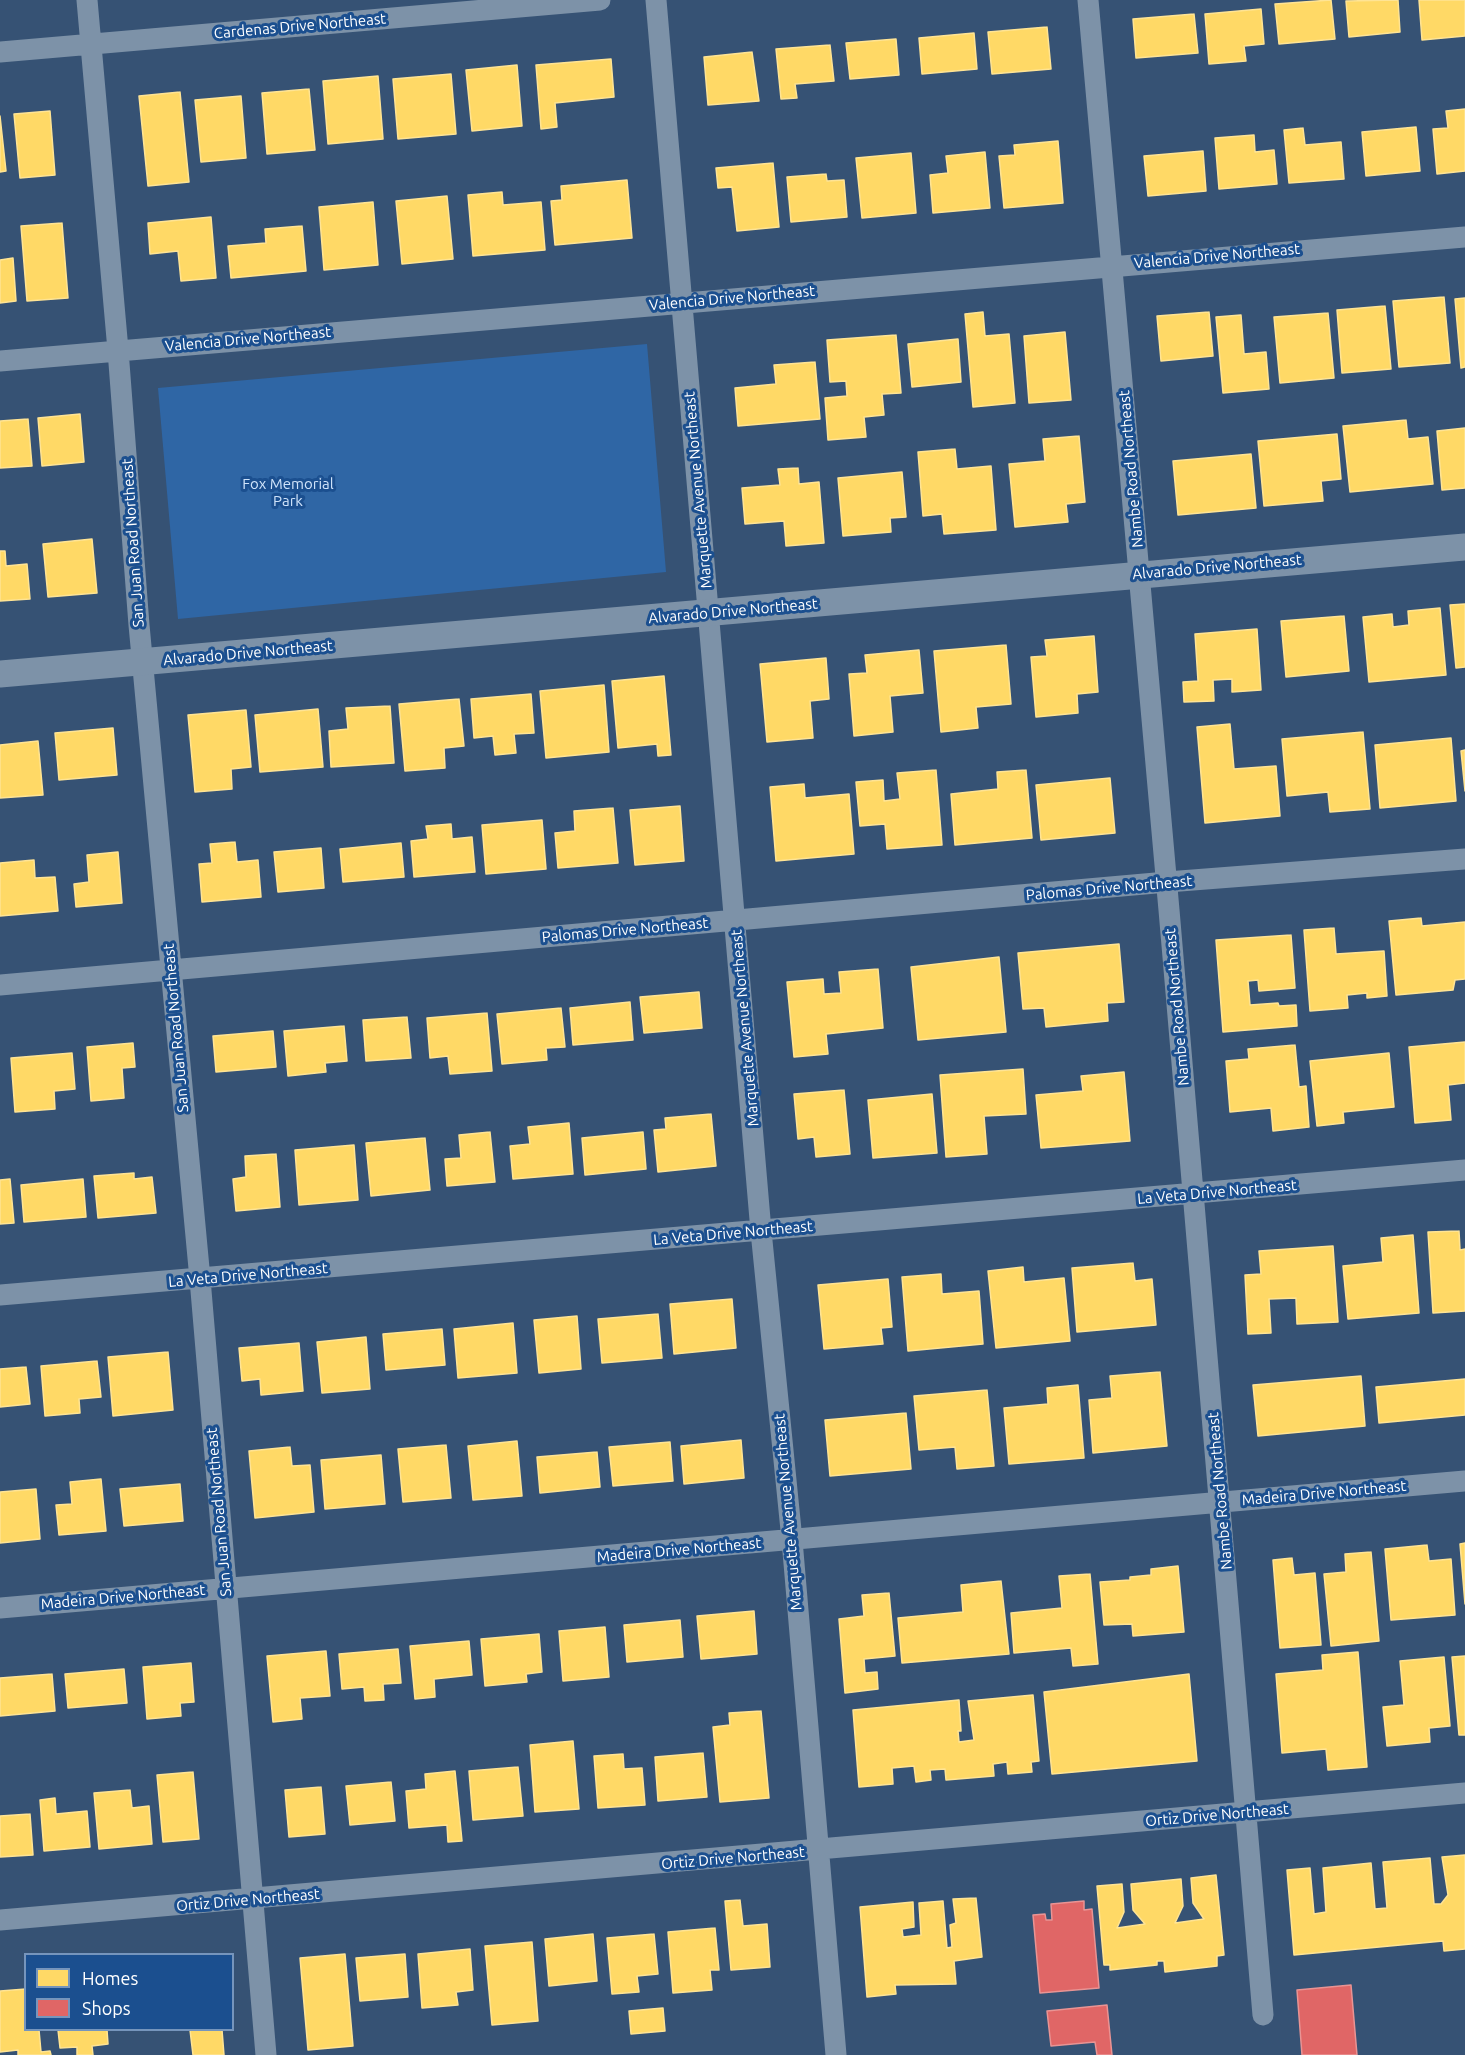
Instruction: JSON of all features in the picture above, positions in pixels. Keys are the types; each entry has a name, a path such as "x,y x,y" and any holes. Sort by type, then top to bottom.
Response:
{"street":[{"name":"San Juan Road Northeast","path":"87,0 118,350 142,663 200,1279 266,2055"},
{"name":"Cardenas Drive Northeast","path":"0,52 600,0"},
{"name":"Marquette Avenue Northeast","path":"656,0 761,1231 792,1540 836,2055"},
{"name":"Nambe Road Northeast","path":"1088,0 1221,1502 1263,2015"},
{"name":"Valencia Drive Northeast","path":"0,361 1465,237"},
{"name":"Alvarado Drive Northeast","path":"0,674 709,613 1140,573 1465,547"},
{"name":"Palomas Drive Northeast","path":"0,985 1167,882 1465,859"},
{"name":"La Veta Drive Northeast","path":"0,1295 1465,1170"},
{"name":"Madeira Drive Northeast","path":"0,1608 1465,1481"},
{"name":"Ortiz Drive Northeast","path":"0,1920 253,1900 1465,1793"}],"green space":[{"name":"Fox Memorial Park","path":"647,344 666,572 178,619 158,388"}],"building: Homes":[{"path":"1331,0 1335,39 1279,44 1275,4"},
{"path":"1398,0 1400,32 1349,37 1346,1"},
{"path":"1419,0 1465,0 1465,36 1422,40"},
{"path":"1261,9 1264,44 1244,46 1246,61 1209,64 1205,14"},
{"path":"1194,14 1198,53 1136,58 1133,19"},
{"path":"1047,27 1051,69 992,74 988,32"},
{"path":"974,33 977,69 922,74 919,38"},
{"path":"896,39 899,75 850,79 846,43"},
{"path":"830,45 834,81 795,84 797,98 781,99 776,49"},
{"path":"752,52 759,101 708,105 704,57"},
{"path":"611,59 614,97 555,103 557,127 541,129 536,65"},
{"path":"517,65 522,126 472,131 466,70"},
{"path":"451,74 456,134 398,139 393,79"},
{"path":"378,76 383,139 328,144 323,81"},
{"path":"309,89 315,150 267,154 262,93"},
{"path":"180,92 189,182 148,186 139,96"},
{"path":"241,96 246,158 201,162 195,100"},
{"path":"1465,109 1465,171 1437,174 1433,129 1448,128 1446,111"},
{"path":"50,111 55,175 20,178 14,114"},
{"path":"0,116 6,171 0,172"},
{"path":"1416,127 1420,171 1366,176 1362,132"},
{"path":"1303,128 1305,145 1341,142 1344,179 1289,183 1284,130"},
{"path":"1254,135 1255,152 1274,150 1277,184 1219,189 1215,138"},
{"path":"1058,141 1063,203 1004,208 999,156 1015,155 1014,145"},
{"path":"1203,151 1206,191 1148,196 1144,156"},
{"path":"985,152 990,208 933,213 930,175 948,173 946,156"},
{"path":"911,153 916,213 862,218 856,158"},
{"path":"773,163 779,227 737,231 732,187 718,188 716,168"},
{"path":"826,174 827,181 844,180 847,217 791,222 787,177"},
{"path":"627,180 632,238 555,245 551,201 562,200 561,186"},
{"path":"502,192 503,205 541,202 545,250 473,256 468,195"},
{"path":"447,196 453,259 402,264 396,201"},
{"path":"373,202 378,265 324,270 319,207"},
{"path":"211,217 216,278 181,281 178,251 150,254 148,223"},
{"path":"62,223 68,298 27,301 21,226"},
{"path":"302,226 306,271 231,278 228,246 266,243 265,229"},
{"path":"13,258 16,301 0,303 0,260"},
{"path":"1444,297 1450,363 1399,367 1393,301"},
{"path":"1465,298 1465,367 1461,368 1455,299"},
{"path":"1385,306 1391,369 1342,373 1337,310"},
{"path":"983,312 985,336 1009,334 1015,403 973,407 965,314"},
{"path":"1209,312 1213,356 1161,361 1157,316"},
{"path":"1328,313 1334,378 1280,383 1274,317"},
{"path":"1241,315 1244,354 1266,352 1269,389 1223,393 1216,317"},
{"path":"1065,332 1071,400 1029,403 1024,336"},
{"path":"896,335 901,393 882,394 884,415 864,417 866,437 828,440 825,398 847,396 846,381 830,382 827,340"},
{"path":"958,339 961,382 912,387 908,344"},
{"path":"815,362 820,419 738,426 735,388 776,384 774,365"},
{"path":"80,414 84,462 42,466 38,418"},
{"path":"28,419 32,466 0,468 0,421"},
{"path":"1406,420 1408,439 1428,437 1433,484 1350,492 1343,426"},
{"path":"1465,428 1465,488 1442,490 1437,431"},
{"path":"1337,434 1341,479 1321,481 1323,501 1264,506 1258,441"},
{"path":"1079,436 1085,502 1066,504 1068,522 1015,527 1009,464 1045,461 1043,439"},
{"path":"955,449 957,469 991,466 996,530 944,534 942,514 923,516 918,452"},
{"path":"1251,454 1256,508 1178,515 1173,461"},
{"path":"798,468 799,484 819,482 824,543 786,546 784,521 745,524 742,488 780,485 778,469"},
{"path":"902,472 906,517 890,518 891,532 843,536 838,478"},
{"path":"92,539 97,593 48,597 43,544"},
{"path":"0,551 5,551 6,566 27,564 30,599 0,601"},
{"path":"1465,604 1465,667 1456,668 1450,605"},
{"path":"1440,608 1446,675 1369,682 1363,617 1392,614 1393,627 1409,625 1408,611"},
{"path":"1344,616 1349,671 1286,677 1281,621"},
{"path":"1257,629 1261,690 1232,692 1232,679 1213,680 1214,701 1184,702 1183,682 1198,681 1195,634"},
{"path":"1094,636 1098,692 1077,694 1078,713 1036,717 1031,657 1047,656 1045,640"},
{"path":"1006,645 1011,704 976,707 978,728 941,732 934,651"},
{"path":"919,650 923,693 890,696 893,732 854,736 849,674 867,673 865,655"},
{"path":"826,658 829,699 810,701 813,738 767,742 760,664"},
{"path":"664,676 671,755 658,756 657,744 618,748 612,681"},
{"path":"604,685 609,752 546,758 540,691"},
{"path":"531,694 534,733 514,734 516,753 495,755 493,736 474,738 471,699"},
{"path":"459,699 464,746 444,748 445,768 405,771 399,704"},
{"path":"390,706 394,763 331,767 329,731 348,729 346,708"},
{"path":"318,709 323,767 260,772 255,715"},
{"path":"246,710 251,767 231,769 232,789 195,792 188,715"},
{"path":"1230,724 1234,769 1276,766 1280,816 1205,823 1197,727"},
{"path":"113,728 117,775 59,780 55,733"},
{"path":"1363,732 1370,809 1330,812 1328,792 1287,796 1282,739"},
{"path":"1451,738 1456,801 1380,808 1375,745"},
{"path":"38,741 43,795 0,798 0,745"},
{"path":"1465,750 1465,791 1461,751"},
{"path":"936,770 942,845 887,849 885,824 860,826 856,782 883,780 884,801 900,799 897,773"},
{"path":"1026,770 1032,838 955,845 951,794 998,789 997,772"},
{"path":"1110,778 1115,833 1041,840 1036,785"},
{"path":"804,784 805,798 849,794 854,854 776,861 770,787"},
{"path":"680,806 684,861 635,865 630,810"},
{"path":"613,808 618,863 558,868 555,833 575,831 574,811"},
{"path":"542,820 546,869 486,874 482,825"},
{"path":"451,824 452,839 472,837 475,872 414,877 411,841 428,839 426,826"},
{"path":"235,842 237,862 258,860 261,897 202,902 199,864 212,863 210,844"},
{"path":"401,843 404,877 343,882 340,849"},
{"path":"321,848 324,888 278,892 274,852"},
{"path":"118,852 122,903 76,907 74,884 89,882 87,855"},
{"path":"34,860 35,878 55,877 58,911 0,916 0,863"},
{"path":"1421,918 1422,926 1465,922 1465,979 1455,980 1453,990 1396,995 1389,921"},
{"path":"1334,928 1336,954 1384,951 1387,996 1367,998 1367,993 1347,995 1348,1008 1310,1011 1304,930"},
{"path":"1291,935 1295,988 1259,991 1258,980 1248,981 1250,1005 1278,1003 1279,1006 1296,1005 1297,1026 1223,1032 1216,940"},
{"path":"1119,944 1124,1002 1107,1003 1108,1021 1046,1027 1044,1008 1023,1009 1018,953"},
{"path":"999,957 1006,1032 918,1040 911,967"},
{"path":"878,969 883,1028 826,1034 828,1054 794,1057 787,982 823,979 824,994 841,993 839,972"},
{"path":"699,992 702,1028 644,1033 640,997"},
{"path":"630,1002 633,1040 573,1045 570,1008"},
{"path":"561,1008 565,1047 546,1048 547,1060 502,1064 497,1014"},
{"path":"487,1013 492,1071 450,1074 448,1056 430,1058 427,1018"},
{"path":"407,1017 411,1058 366,1061 363,1020"},
{"path":"344,1026 347,1061 325,1063 326,1072 288,1076 284,1031"},
{"path":"273,1031 276,1067 216,1072 213,1036"},
{"path":"1465,1042 1465,1083 1448,1085 1451,1120 1415,1123 1409,1047"},
{"path":"133,1043 135,1067 122,1068 124,1098 91,1101 87,1047"},
{"path":"1295,1045 1299,1087 1306,1086 1309,1127 1273,1131 1271,1108 1230,1112 1226,1061 1249,1059 1248,1049"},
{"path":"72,1053 75,1089 54,1091 55,1109 15,1112 11,1058"},
{"path":"1389,1053 1394,1107 1343,1112 1344,1123 1317,1126 1310,1061"},
{"path":"1023,1069 1026,1114 984,1116 987,1154 946,1157 940,1075"},
{"path":"1124,1072 1130,1141 1041,1148 1036,1095 1083,1091 1081,1076"},
{"path":"844,1090 850,1154 816,1157 814,1137 798,1139 794,1094"},
{"path":"932,1094 937,1153 873,1158 868,1100"},
{"path":"711,1114 716,1166 658,1172 654,1130 666,1129 665,1118"},
{"path":"569,1123 573,1174 513,1179 510,1146 530,1144 528,1127"},
{"path":"490,1132 495,1182 447,1186 445,1159 461,1158 459,1135"},
{"path":"643,1132 646,1169 585,1175 582,1138"},
{"path":"425,1138 430,1190 371,1196 366,1143"},
{"path":"354,1145 358,1200 299,1205 295,1150"},
{"path":"276,1154 280,1207 236,1211 233,1179 246,1177 245,1156"},
{"path":"134,1173 134,1179 152,1177 156,1213 98,1218 94,1176"},
{"path":"10,1179 14,1223 0,1224 0,1180"},
{"path":"83,1179 86,1217 24,1222 21,1185"},
{"path":"1459,1231 1460,1250 1465,1249 1465,1311 1433,1313 1428,1232"},
{"path":"1413,1235 1419,1313 1348,1319 1343,1266 1383,1262 1381,1238"},
{"path":"1333,1246 1338,1322 1297,1324 1296,1298 1269,1299 1271,1333 1248,1334 1245,1275 1261,1274 1259,1251"},
{"path":"1133,1263 1135,1281 1152,1279 1156,1325 1077,1332 1072,1268"},
{"path":"1023,1267 1024,1282 1064,1278 1070,1341 996,1348 988,1271"},
{"path":"941,1274 942,1294 979,1291 983,1344 908,1351 902,1277"},
{"path":"888,1279 892,1327 881,1328 883,1344 824,1349 818,1285"},
{"path":"732,1299 736,1348 674,1354 670,1304"},
{"path":"658,1314 662,1358 602,1363 598,1319"},
{"path":"577,1316 581,1369 539,1373 534,1320"},
{"path":"513,1323 517,1373 458,1378 454,1329"},
{"path":"442,1329 445,1365 386,1370 383,1334"},
{"path":"366,1337 370,1389 322,1393 317,1342"},
{"path":"299,1343 303,1391 261,1395 260,1379 242,1381 239,1348"},
{"path":"168,1352 173,1410 113,1416 108,1357"},
{"path":"97,1361 101,1397 79,1399 80,1413 45,1416 41,1366"},
{"path":"26,1367 30,1404 0,1407 0,1369"},
{"path":"1160,1372 1167,1446 1093,1453 1089,1400 1112,1398 1110,1376"},
{"path":"1361,1376 1365,1426 1258,1436 1253,1385"},
{"path":"1465,1379 1465,1415 1379,1423 1376,1387"},
{"path":"1078,1385 1084,1458 1009,1464 1004,1408 1048,1404 1047,1388"},
{"path":"987,1390 994,1466 957,1469 955,1447 919,1450 914,1396"},
{"path":"906,1413 911,1469 830,1476 825,1420"},
{"path":"741,1440 744,1478 684,1484 681,1446"},
{"path":"517,1441 522,1496 473,1500 468,1446"},
{"path":"670,1442 673,1481 613,1486 609,1447"},
{"path":"446,1445 451,1498 403,1502 398,1449"},
{"path":"290,1447 292,1466 310,1465 314,1512 255,1518 249,1451"},
{"path":"597,1452 600,1487 540,1493 537,1457"},
{"path":"381,1455 385,1504 325,1509 321,1460"},
{"path":"101,1479 106,1531 59,1535 56,1505 72,1504 70,1482"},
{"path":"180,1484 183,1521 124,1526 120,1489"},
{"path":"36,1489 40,1539 0,1543 0,1492"},
{"path":"1465,1543 1465,1604 1460,1544"},
{"path":"1427,1545 1429,1561 1451,1559 1455,1615 1391,1620 1385,1549"},
{"path":"1371,1552 1379,1641 1331,1646 1324,1574 1346,1572 1345,1554"},
{"path":"1292,1558 1294,1575 1315,1573 1321,1645 1280,1648 1273,1560"},
{"path":"1178,1566 1184,1632 1133,1636 1132,1624 1104,1625 1100,1582 1130,1580 1130,1577 1151,1575 1151,1569"},
{"path":"1090,1574 1098,1664 1073,1666 1071,1648 1014,1653 1011,1613 1062,1608 1059,1576"},
{"path":"1001,1581 1009,1654 902,1663 898,1618 963,1612 961,1585"},
{"path":"889,1593 895,1656 864,1659 865,1673 877,1672 878,1689 845,1693 839,1619 864,1616 862,1595"},
{"path":"754,1611 757,1654 701,1659 697,1616"},
{"path":"680,1620 683,1657 627,1662 624,1625"},
{"path":"605,1627 609,1677 563,1681 559,1631"},
{"path":"539,1634 542,1672 526,1674 527,1682 485,1686 481,1639"},
{"path":"469,1641 472,1675 434,1679 435,1697 415,1699 410,1646"},
{"path":"398,1649 401,1683 383,1684 384,1700 365,1701 364,1687 342,1689 339,1654"},
{"path":"326,1651 330,1696 300,1698 302,1719 273,1722 267,1656"},
{"path":"1358,1652 1367,1767 1328,1770 1326,1749 1282,1753 1276,1674 1323,1670 1322,1655"},
{"path":"1465,1656 1465,1735 1459,1735 1452,1657"},
{"path":"1444,1657 1450,1726 1429,1728 1430,1742 1387,1746 1383,1707 1404,1705 1400,1661"},
{"path":"191,1663 194,1702 180,1703 181,1716 147,1719 143,1667"},
{"path":"124,1669 127,1703 68,1708 65,1674"},
{"path":"52,1674 55,1711 0,1716 0,1678"},
{"path":"1189,1674 1197,1761 1052,1774 1044,1692"},
{"path":"1033,1695 1039,1761 1031,1762 1032,1772 1008,1774 1007,1762 993,1764 994,1776 946,1780 945,1769 930,1770 931,1780 916,1782 914,1766 892,1768 893,1784 859,1787 853,1710 959,1700 961,1731 958,1731 959,1742 974,1740 968,1701"},
{"path":"761,1711 769,1798 720,1802 713,1727 730,1725 729,1713"},
{"path":"573,1741 579,1809 535,1812 530,1745"},
{"path":"703,1753 707,1797 658,1801 655,1757"},
{"path":"623,1754 624,1769 642,1768 645,1805 598,1808 594,1756"},
{"path":"518,1767 523,1816 473,1820 469,1771"},
{"path":"455,1771 462,1841 448,1842 447,1825 409,1828 406,1791 426,1789 425,1774"},
{"path":"193,1772 199,1839 163,1842 157,1775"},
{"path":"391,1782 395,1821 350,1825 346,1786"},
{"path":"321,1787 325,1834 289,1837 285,1790"},
{"path":"130,1790 132,1808 149,1806 152,1844 99,1849 94,1793"},
{"path":"55,1798 56,1814 87,1811 90,1847 44,1851 40,1800"},
{"path":"30,1814 33,1855 0,1857 0,1816"},
{"path":"1465,1855 1465,1949 1444,1951 1443,1941 1294,1955 1287,1870 1310,1868 1314,1914 1326,1912 1323,1868 1371,1863 1375,1909 1387,1908 1383,1862 1430,1858 1434,1904 1441,1904 1448,1895 1442,1857"},
{"path":"1216,1875 1224,1955 1217,1956 1217,1966 1165,1972 1164,1961 1157,1961 1157,1965 1110,1970 1110,1965 1104,1965 1097,1886 1122,1884 1124,1912 1117,1928 1145,1924 1133,1910 1131,1884 1181,1879 1183,1906 1175,1923 1204,1919 1193,1903 1191,1878"},
{"path":"976,1898 982,1957 954,1961 956,1984 895,1985 896,1994 867,1997 860,1907 913,1902 914,1927 902,1929 903,1937 921,1935 919,1903 943,1901 947,1948 952,1947 950,1925 956,1923 953,1899"},
{"path":"740,1900 743,1926 767,1924 770,1967 731,1970 725,1901"},
{"path":"715,1928 719,1970 710,1970 712,1990 673,1993 668,1932"},
{"path":"593,1934 597,1981 549,1986 545,1939"},
{"path":"654,1934 658,1974 637,1976 639,1992 612,1994 607,1938"},
{"path":"532,1942 538,2021 492,2025 485,1946"},
{"path":"470,1949 473,1990 456,1992 458,2005 422,2008 418,1954"},
{"path":"345,1954 353,2046 308,2050 300,1958"},
{"path":"405,1954 408,1997 360,2001 356,1958"},
{"path":"24,1989 24,2031 39,2031 41,2052 50,2051 51,2055 18,2055 18,2050 0,2052 0,1991"},
{"path":"663,2008 665,2031 631,2034 629,2011"},
{"path":"58,2031 107,2031 108,2044 92,2046 93,2055 77,2055 77,2047 60,2048"},
{"path":"190,2031 222,2031 224,2055 193,2055"}],"building: Shops":[{"path":"1084,1901 1084,1910 1092,1909 1099,1988 1040,1993 1033,1915 1045,1914 1046,1920 1052,1920 1051,1904"},
{"path":"1351,1985 1357,2055 1302,2055 1297,1990"},
{"path":"1107,2005 1112,2055 1097,2055 1095,2042 1051,2046 1047,2011"}]}
